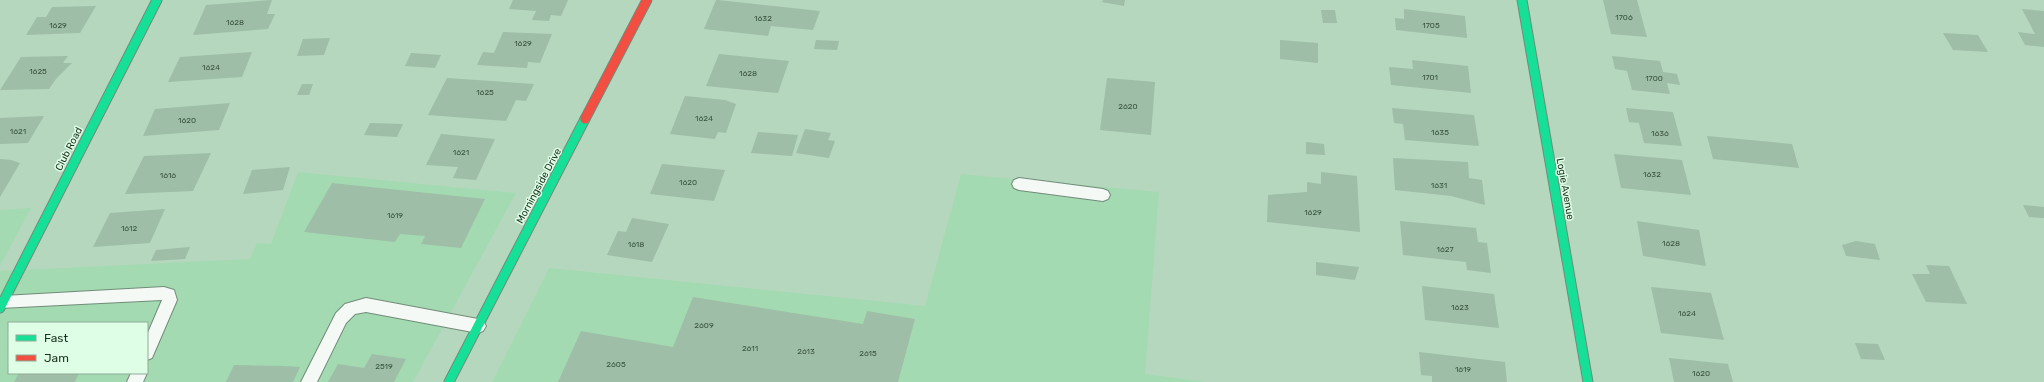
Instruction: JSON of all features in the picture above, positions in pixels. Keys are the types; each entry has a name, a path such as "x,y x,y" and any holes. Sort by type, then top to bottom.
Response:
{"street":[{"name":"Club Road","path":"1,305 157,0"},
{"name":"Morningside Drive","path":"449,382 647,0"},
{"name":"Logie Avenue","path":"1522,0 1588,382"}],"lane":[{"path":"1018,184 1103,195"},
{"path":"1,305 164,293 169,295 170,300 148,351"},
{"path":"309,382 341,318 350,309 366,305 478,326"}],"shaded area":[{"path":"298,172 516,193 413,382 0,382 0,271 250,259 257,243 271,244"},
{"path":"961,174 1159,192 1145,374 1205,382 492,382 549,268 925,306"},
{"path":"31,208 0,266 0,210"}],"building":[{"path":"272,0 267,14 275,14 268,29 193,35 206,5"},
{"path":"513,0 568,0 561,16 551,15 549,21 532,20 536,11 509,9"},
{"path":"716,0 820,11 813,30 771,26 768,36 704,29"},
{"path":"1103,0 1125,0 1124,6 1102,2"},
{"path":"1603,0 1637,0 1647,37 1611,34"},
{"path":"96,6 80,33 26,35 37,17 46,17 52,7"},
{"path":"1404,9 1465,16 1467,38 1396,30 1395,18 1404,19"},
{"path":"2022,9 2044,11 2044,47 2025,45 2018,32 2035,34"},
{"path":"1321,10 1335,10 1337,23 1323,23"},
{"path":"503,32 552,34 540,63 528,62 527,68 477,65 483,52 494,53"},
{"path":"1943,33 1978,35 1988,52 1953,50"},
{"path":"330,38 324,55 297,56 303,39"},
{"path":"816,40 839,41 837,50 814,49"},
{"path":"1280,40 1318,43 1318,63 1280,59"},
{"path":"252,52 242,77 168,82 180,57"},
{"path":"411,53 441,55 435,68 405,66"},
{"path":"719,54 789,61 778,93 706,86"},
{"path":"68,56 63,63 72,63 56,79 49,89 0,90 21,57"},
{"path":"1612,56 1660,61 1663,72 1677,74 1680,85 1667,83 1670,94 1632,90 1627,71 1615,69"},
{"path":"1412,60 1468,66 1471,93 1391,85 1389,67 1413,69"},
{"path":"447,78 534,84 526,101 516,100 506,121 428,115"},
{"path":"1107,78 1155,82 1151,135 1100,130"},
{"path":"302,84 313,84 309,95 297,95"},
{"path":"685,96 725,100 736,104 726,133 718,132 715,139 670,134"},
{"path":"230,103 219,130 143,136 155,109"},
{"path":"1392,108 1474,115 1479,146 1405,140 1403,124 1394,123"},
{"path":"1626,108 1673,112 1682,146 1644,143 1639,123 1629,122"},
{"path":"44,116 28,143 0,144 0,118"},
{"path":"370,123 403,124 397,137 364,135"},
{"path":"805,129 831,133 828,140 835,141 829,158 796,153"},
{"path":"758,132 798,135 792,156 751,153"},
{"path":"441,134 495,139 476,180 453,178 458,167 426,165"},
{"path":"1707,136 1792,144 1799,168 1713,159"},
{"path":"1306,142 1324,144 1325,155 1306,154"},
{"path":"211,153 193,191 125,194 144,156"},
{"path":"1614,154 1682,160 1691,195 1621,188"},
{"path":"1393,158 1468,162 1469,178 1482,180 1485,205 1451,196 1395,190"},
{"path":"0,159 20,163 0,197"},
{"path":"662,164 725,170 714,201 650,194"},
{"path":"290,167 283,190 243,194 252,170"},
{"path":"1321,172 1357,176 1360,232 1267,222 1268,195 1307,192 1307,182 1321,184"},
{"path":"332,183 485,199 461,248 421,244 425,236 400,234 395,242 304,232"},
{"path":"2023,205 2044,207 2044,218 2029,217"},
{"path":"165,209 150,243 93,247 110,213"},
{"path":"632,218 669,224 652,262 607,255 618,231 626,232"},
{"path":"1400,221 1476,228 1478,242 1487,243 1491,273 1467,270 1466,262 1403,255"},
{"path":"1637,221 1699,230 1706,266 1643,256"},
{"path":"1856,241 1875,244 1880,260 1846,256 1842,245"},
{"path":"190,247 185,259 151,261 156,250"},
{"path":"1316,262 1359,267 1355,280 1316,275"},
{"path":"1926,265 1949,266 1967,304 1926,302 1912,274 1930,274"},
{"path":"1422,286 1494,294 1499,328 1425,320"},
{"path":"1651,287 1711,293 1724,340 1661,333"},
{"path":"693,297 863,324 867,311 915,319 898,382 558,382 581,331 673,347"},
{"path":"1855,343 1878,344 1885,360 1861,359"},
{"path":"1419,352 1505,362 1507,382 1432,382 1432,376 1421,375"},
{"path":"372,354 406,359 394,382 328,382 338,364 364,368"},
{"path":"1669,358 1728,364 1733,382 1674,382"},
{"path":"234,365 300,367 293,382 226,382"},
{"path":"18,374 79,374 75,382 14,382"}],"traffic: fast":[{"path":"0,308 157,0"},
{"path":"1522,0 1588,382"},
{"path":"449,382 585,119"}],"traffic: jam":[{"path":"585,119 647,0"}]}
